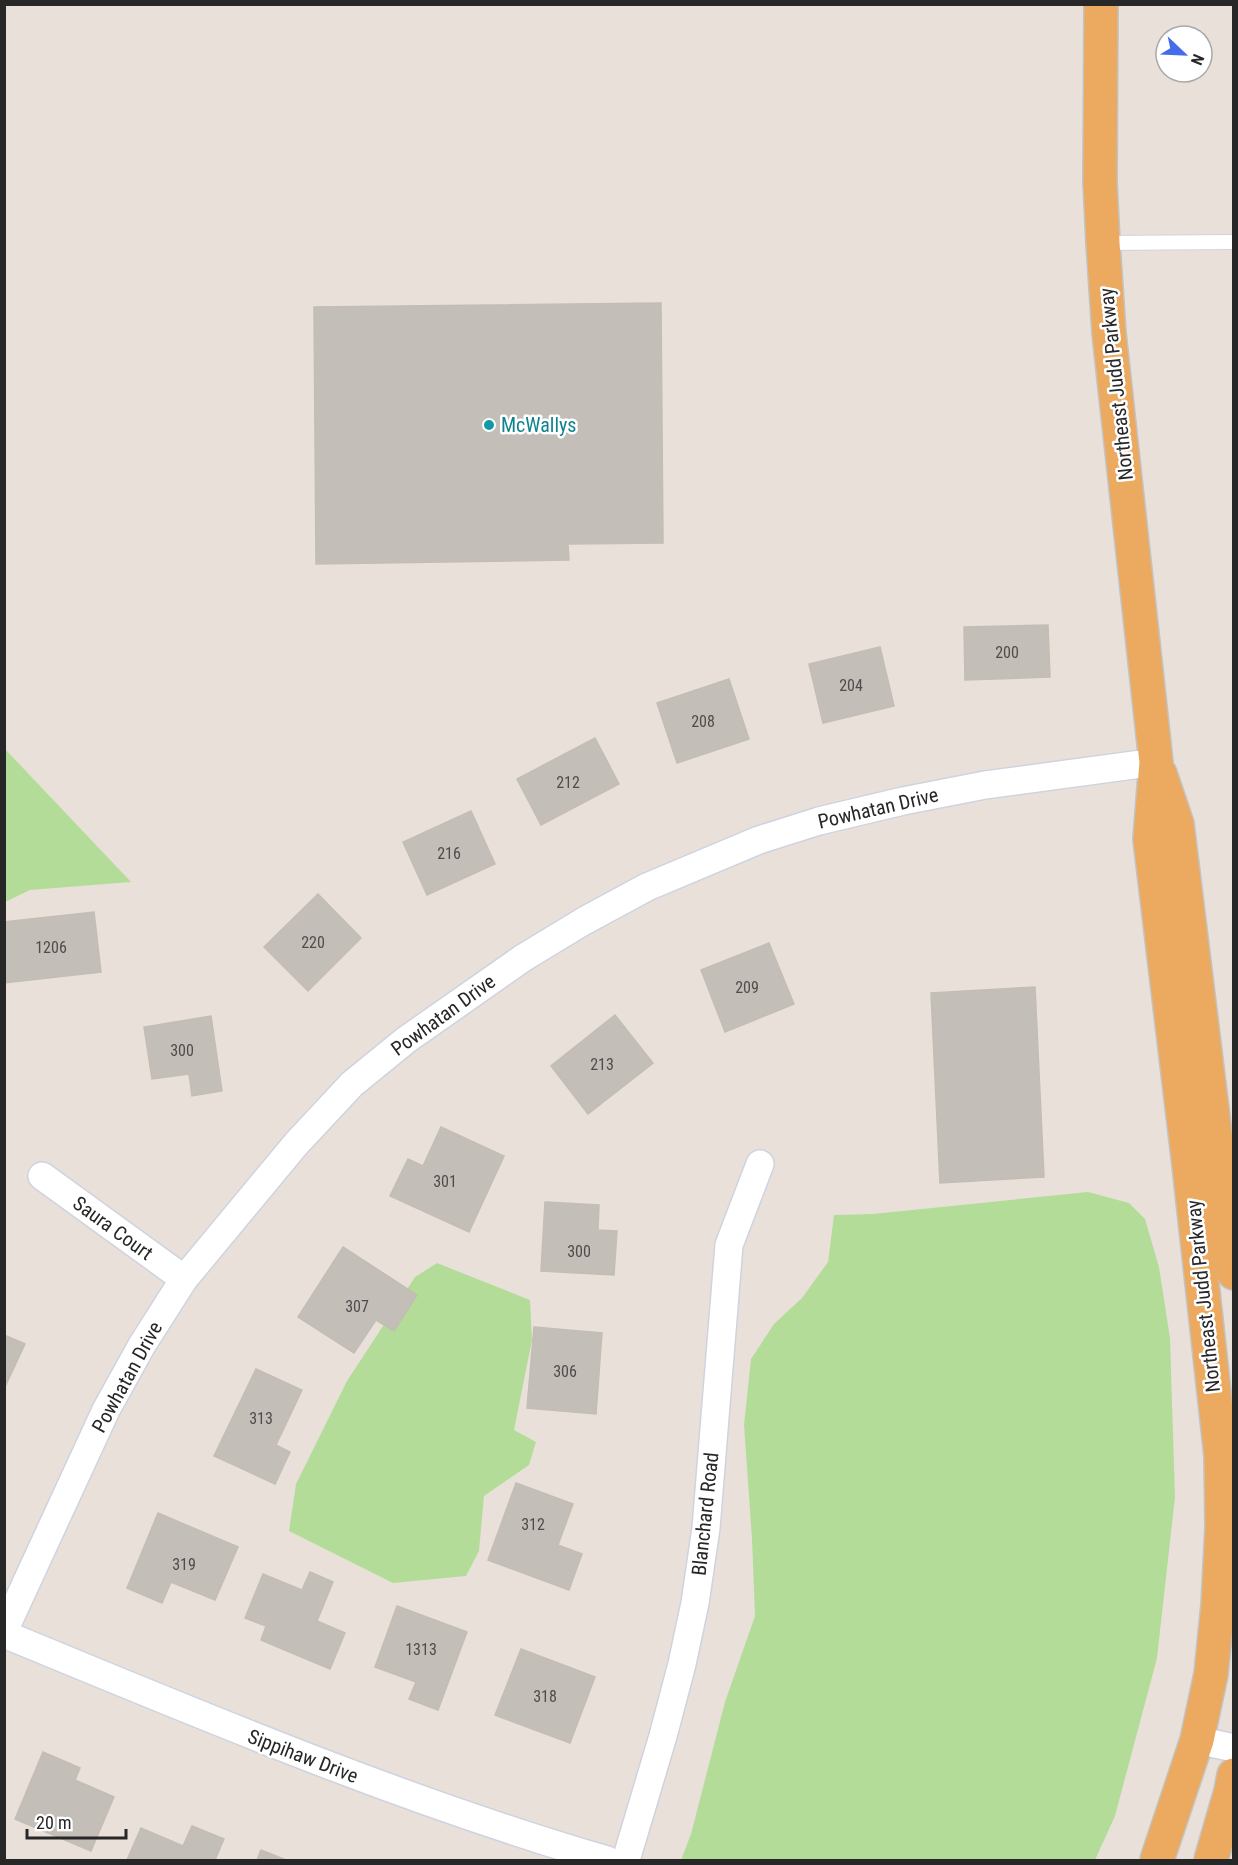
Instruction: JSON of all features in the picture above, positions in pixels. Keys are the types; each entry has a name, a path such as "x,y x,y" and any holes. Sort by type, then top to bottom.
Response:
{"highway":[{"name":"Northeast Judd Parkway","path":"1101,4 1100,182 1103,243 1109,333 1156,762 1150,839 1221,1456 1222,1527 1218,1605 1211,1674 1197,1740 1157,1860"},
{"name":"Northeast Judd Parkway","path":"1156,762 1177,824 1233,1273"},
{"path":"1211,1860 1231,1791 1233,1774"}],"street":[{"name":"Powhatan Drive","path":"4,1633 106,1410 142,1345 184,1279 296,1143 352,1084 406,1040 523,958 584,921 637,893 759,840 819,821 903,801 980,786 1156,762"},
{"name":"Blanchard Road","path":"626,1860 668,1716 695,1603 705,1528 729,1245 760,1164"},
{"name":"Saura Court","path":"42,1176 184,1279"},
{"name":"Sippihaw Drive","path":"4,1633 256,1738 367,1780 530,1838 607,1860"},
{"path":"1197,1740 1233,1748"}],"lane":[{"path":"1103,243 1233,242"}],"green space":[{"path":"5,749 131,882 30,890 5,902"},
{"path":"1088,1192 1129,1203 1145,1219 1159,1267 1170,1338 1175,1497 1157,1658 1115,1816 1095,1860 681,1860 691,1834 725,1702 755,1616 744,1425 751,1359 774,1324 802,1298 828,1262 834,1215 873,1214"},
{"path":"437,1263 530,1300 532,1340 514,1430 536,1442 529,1465 484,1496 479,1551 466,1576 393,1583 289,1531 296,1484 347,1381 415,1277"}],"building":[{"name":"McWallys","path":"661,303 663,543 568,544 569,560 316,564 314,307"},
{"path":"1048,625 1050,677 965,680 964,627"},
{"path":"880,647 894,706 823,723 809,664"},
{"path":"729,679 749,739 677,763 657,703"},
{"path":"595,738 619,784 541,825 517,779"},
{"path":"471,811 495,864 427,895 403,842"},
{"path":"318,894 361,938 308,991 264,947"},
{"path":"94,912 101,972 4,983 4,922"},
{"path":"769,943 794,1004 725,1032 701,970"},
{"path":"1035,987 1044,1177 940,1183 931,993"},
{"path":"615,1015 653,1063 588,1114 551,1066"},
{"path":"211,1016 222,1091 192,1096 189,1074 152,1079 144,1027"},
{"path":"441,1127 504,1156 469,1232 390,1196 408,1159 423,1166"},
{"path":"545,1202 599,1205 598,1230 617,1231 614,1275 541,1271"},
{"path":"343,1247 417,1295 394,1331 376,1320 354,1353 298,1317"},
{"path":"534,1327 602,1333 596,1414 527,1408"},
{"path":"4,1335 25,1344 4,1389"},
{"path":"256,1369 302,1390 276,1445 290,1452 275,1484 214,1456"},
{"path":"516,1483 573,1504 558,1545 582,1554 569,1590 488,1560"},
{"path":"158,1513 238,1547 215,1600 171,1582 162,1603 127,1588"},
{"path":"310,1572 333,1582 317,1621 345,1633 330,1669 261,1640 266,1626 245,1618 263,1574 302,1590"},
{"path":"397,1606 467,1632 438,1710 409,1699 416,1682 375,1667"},
{"path":"521,1649 595,1677 570,1743 495,1715"},
{"path":"43,1752 80,1768 75,1780 114,1797 91,1851 15,1819"},
{"path":"192,1826 224,1839 215,1860 127,1860 141,1828 183,1846"},
{"path":"261,1850 286,1860 257,1860"}],"place":[{"name":"McWallys","path":"489,425"}]}
